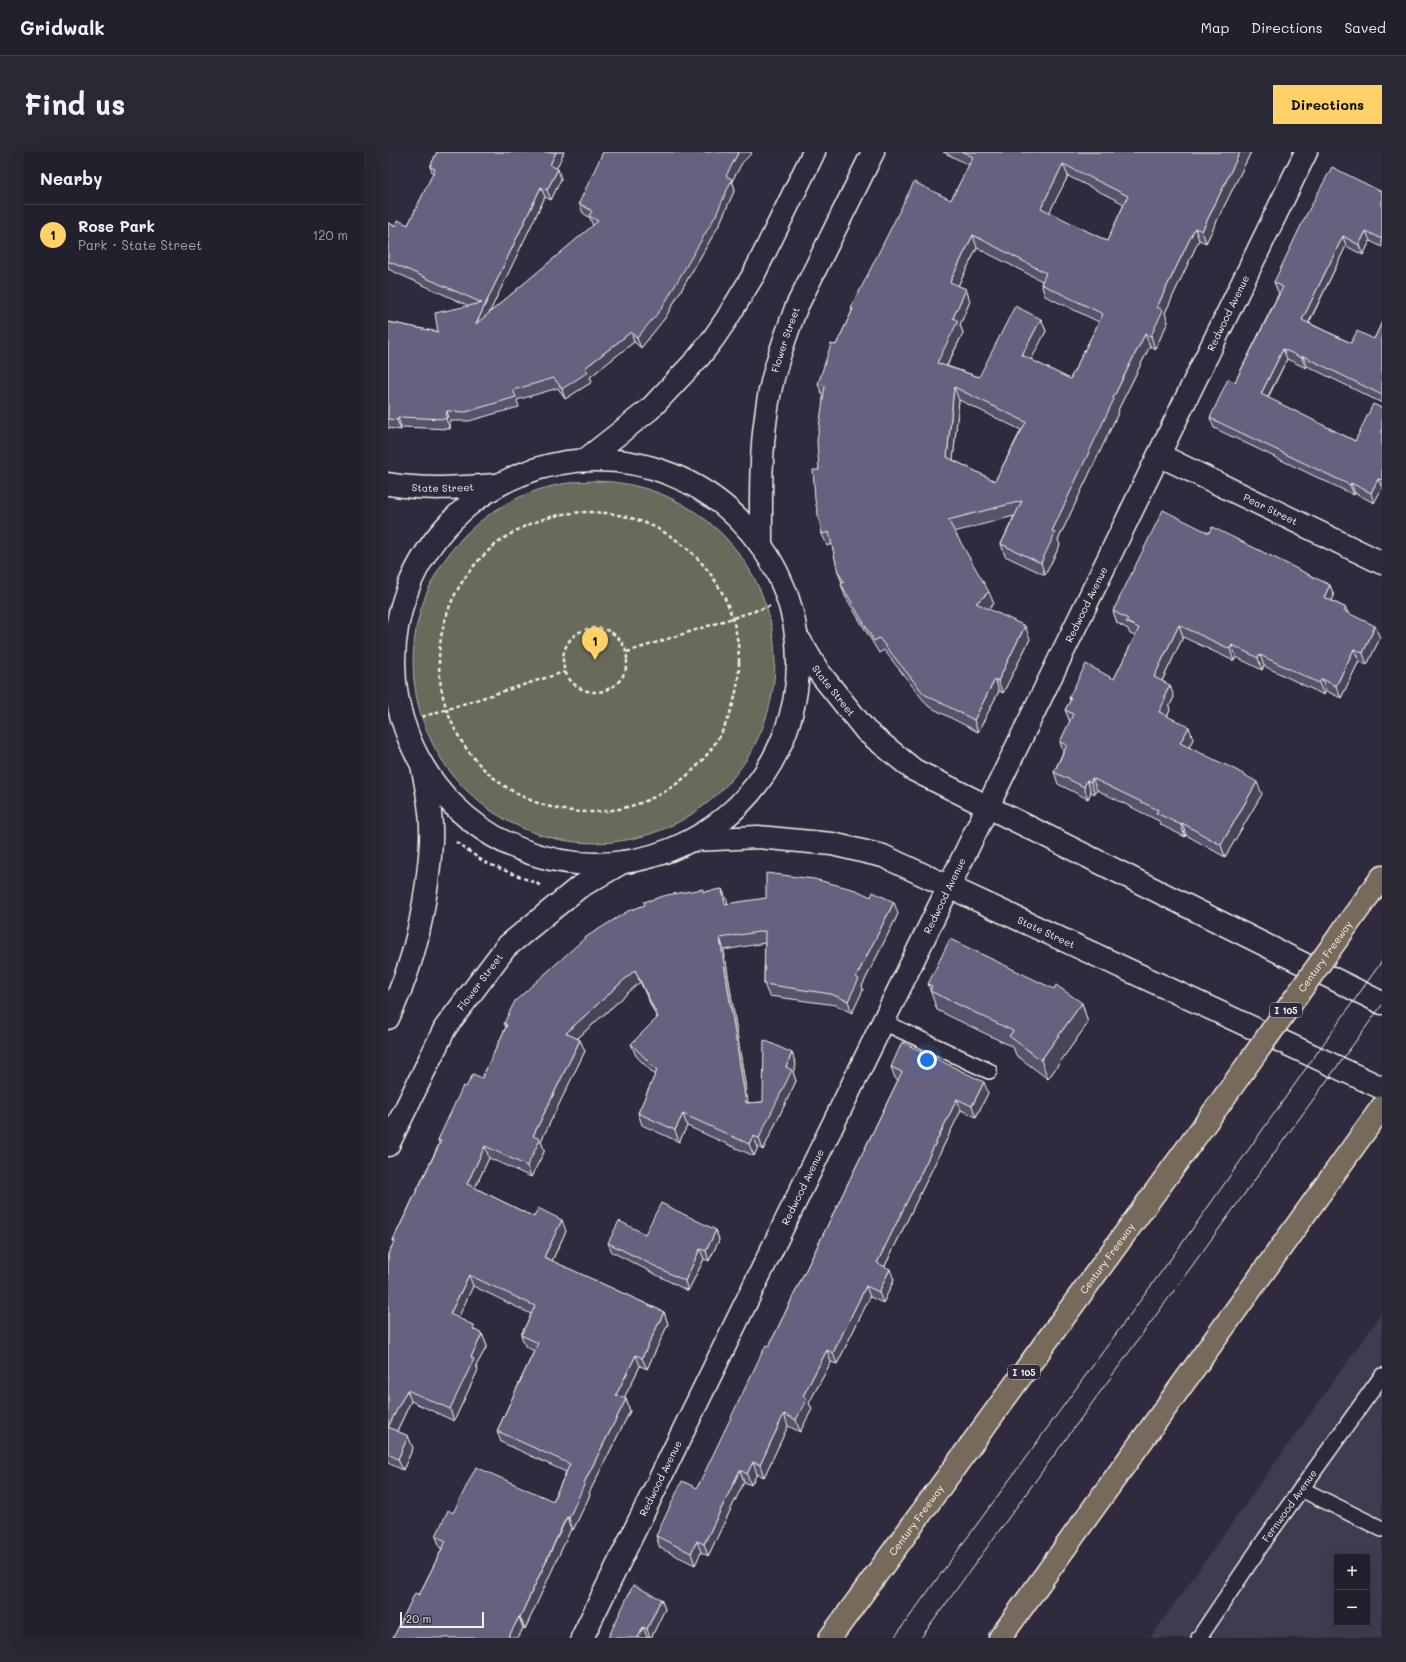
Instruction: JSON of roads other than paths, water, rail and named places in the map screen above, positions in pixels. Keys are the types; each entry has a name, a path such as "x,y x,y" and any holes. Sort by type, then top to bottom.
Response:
{"highway":[{"name":"Century Freeway","path":"830,1638 1218,1106 1382,877"},
{"path":"1000,1638 1382,1107"}],"street":[{"path":"589,457 650,409 699,357 713,339 730,315 754,274 814,152"},
{"name":"Flower Street","path":"761,544 762,464 766,416 774,374 796,308 873,152"},
{"name":"Redwood Avenue","path":"582,1638 1306,152"},
{"name":"Pear Street","path":"1159,455 1382,563"},
{"path":"388,1018 406,977 417,941 423,910 429,863 431,829 429,798 422,765 391,681 395,640 403,601 416,568 437,534 463,507 498,484 549,467 589,457 629,461 662,471 675,477 701,491 733,515 761,544 774,567 788,600 800,641 799,683 788,724 776,753 756,784 731,813 694,840 623,862 582,863 544,858 505,843 477,827 445,799 422,765"},
{"name":"State Street","path":"388,484 409,488 454,488 498,484"},
{"name":"State Street","path":"800,641 818,671 866,731 914,770 987,808 1382,1002"},
{"name":"State Street","path":"694,840 758,837 832,844 883,856 1382,1088"},
{"name":"Flower Street","path":"388,1145 446,1028 506,947 578,888 623,862"}],"lane":[{"path":"883,1022 989,1071"},
{"name":"Fernwood Avenue","path":"1199,1638 1301,1489 1382,1376"},
{"path":"1301,1489 1382,1529"}],"tram line":[{"path":"894,1638 1191,1231 1382,961"},
{"path":"921,1638 1382,1005"}],"place":[{"name":"Rose Park","path":"595,660"}]}
